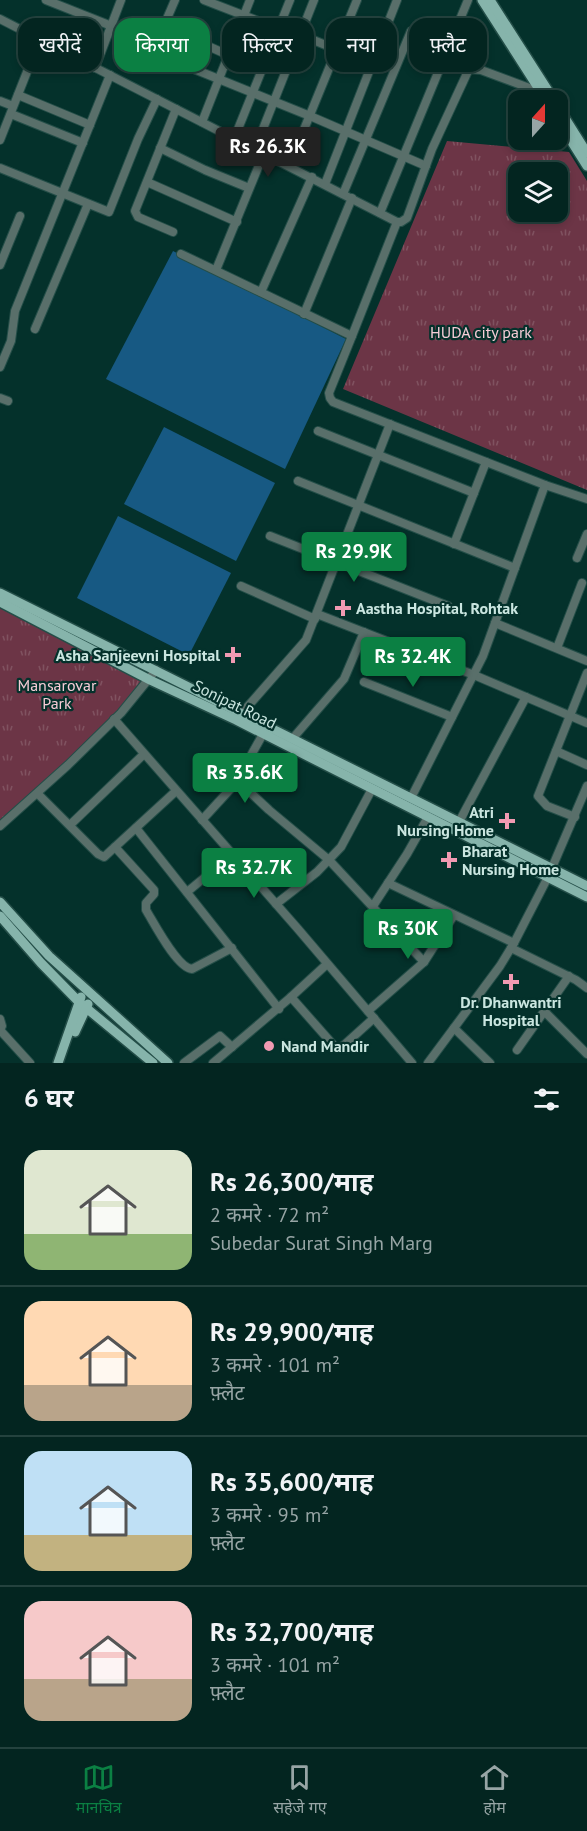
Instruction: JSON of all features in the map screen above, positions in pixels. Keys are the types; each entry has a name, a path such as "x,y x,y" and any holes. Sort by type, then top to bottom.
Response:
{"main road":[{"path":"482,0 539,90"},
{"path":"490,0 548,90"},
{"path":"568,123 587,153"},
{"path":"568,136 587,166"},
{"name":"Sonipat Road","path":"0,593 150,680 428,817 550,873 587,886"},
{"name":"Sonipat Road","path":"0,602 156,670 293,738 459,822 550,873 587,897"},
{"path":"0,902 49,956 83,989 168,1063"},
{"path":"0,916 41,963 83,1005 153,1063"},
{"path":"63,1063 83,1005 83,989"},
{"path":"58,1063 83,1005 92,996"}],"street":[{"path":"46,0 114,27"},
{"path":"102,50 121,0"},
{"path":"167,18 175,0"},
{"path":"204,0 252,18"},
{"path":"243,18 250,0"},
{"path":"283,18 290,0"},
{"path":"307,18 314,0"},
{"path":"350,18 357,0"},
{"path":"390,18 397,0"},
{"path":"461,18 468,0"},
{"path":"0,19 18,28"},
{"path":"343,194 409,36"},
{"path":"102,71 397,222 407,218 432,149 469,69 481,70 535,90"},
{"path":"202,122 222,71"},
{"path":"0,140 27,72"},
{"path":"202,72 426,166"},
{"path":"234,139 261,72"},
{"path":"255,149 286,72"},
{"path":"289,166 328,72"},
{"path":"325,184 369,72"},
{"path":"380,213 438,72"},
{"path":"0,367 11,341 15,311 110,75"},
{"path":"18,95 90,125"},
{"path":"0,168 107,212 111,210 138,139 157,99"},
{"path":"0,101 12,110 83,143"},
{"path":"173,231 136,214 135,211 176,109"},
{"path":"160,148 249,188"},
{"path":"216,270 264,153"},
{"path":"261,292 312,177"},
{"path":"147,182 237,222"},
{"path":"304,314 352,198"},
{"path":"35,329 88,204"},
{"path":"0,265 20,216"},
{"path":"397,222 329,393 330,398 338,405 544,485 587,499"},
{"path":"180,254 352,336"},
{"path":"242,713 306,640 390,424"},
{"path":"318,431 474,493"},
{"path":"454,544 486,462"},
{"path":"298,481 515,568"},
{"path":"411,798 483,656 544,485"},
{"path":"577,558 587,534"},
{"path":"270,536 448,606"},
{"path":"557,648 582,583"},
{"path":"241,586 474,675 587,723"},
{"path":"495,623 587,661"},
{"path":"293,738 344,680 364,632"},
{"path":"0,826 38,794 114,719 150,680 156,670"},
{"path":"575,817 547,806 538,796 587,673"},
{"path":"364,682 452,717"},
{"path":"459,822 526,697"},
{"path":"114,719 371,1014 409,1062"},
{"path":"202,820 237,780 263,734"},
{"path":"556,751 587,765"},
{"path":"70,825 144,754"},
{"path":"237,780 329,860 424,962"},
{"path":"428,1063 500,966 550,873 587,786"},
{"path":"276,904 317,872 341,847 372,789"},
{"path":"38,794 101,856 106,856 176,791"},
{"path":"373,906 428,817"},
{"path":"136,828 279,1009"},
{"path":"115,847 154,890 154,894 146,903 146,910 184,967 192,969 232,948"},
{"path":"187,892 232,855"},
{"path":"388,883 512,945 587,988"},
{"path":"291,998 336,1048 343,1046 371,1014 424,962 454,915"},
{"path":"213,1063 279,1009 327,964"},
{"path":"517,1050 569,976"},
{"path":"544,1011 587,1054"},
{"path":"0,1019 2,1026 0,1029 30,1063"},
{"path":"454,1028 490,1063"},
{"path":"184,1063 220,1036 232,1047"}],"green space":[{"name":"HUDA city park","path":"447,141 508,146 508,150 569,152 587,181 587,490 343,389"},
{"name":"Mansarovar Park","path":"0,601 151,677 114,719 0,825"}],"water":[{"path":"173,251 346,339 285,469 106,379"},
{"path":"164,427 275,483 236,561 124,504"},
{"path":"118,516 231,573 189,655 77,598"}],"place":[{"name":"Aastha Hospital, Rohtak","path":"343,608"},
{"name":"Asha Sanjeevni Hospital","path":"233,655"},
{"name":"Atri Nursing Home","path":"507,821"},
{"name":"Bharat Nursing Home","path":"449,860"},
{"name":"Dr. Dhanwantri Hospital","path":"511,982"},
{"name":"Nand Mandir","path":"269,1046"}]}
